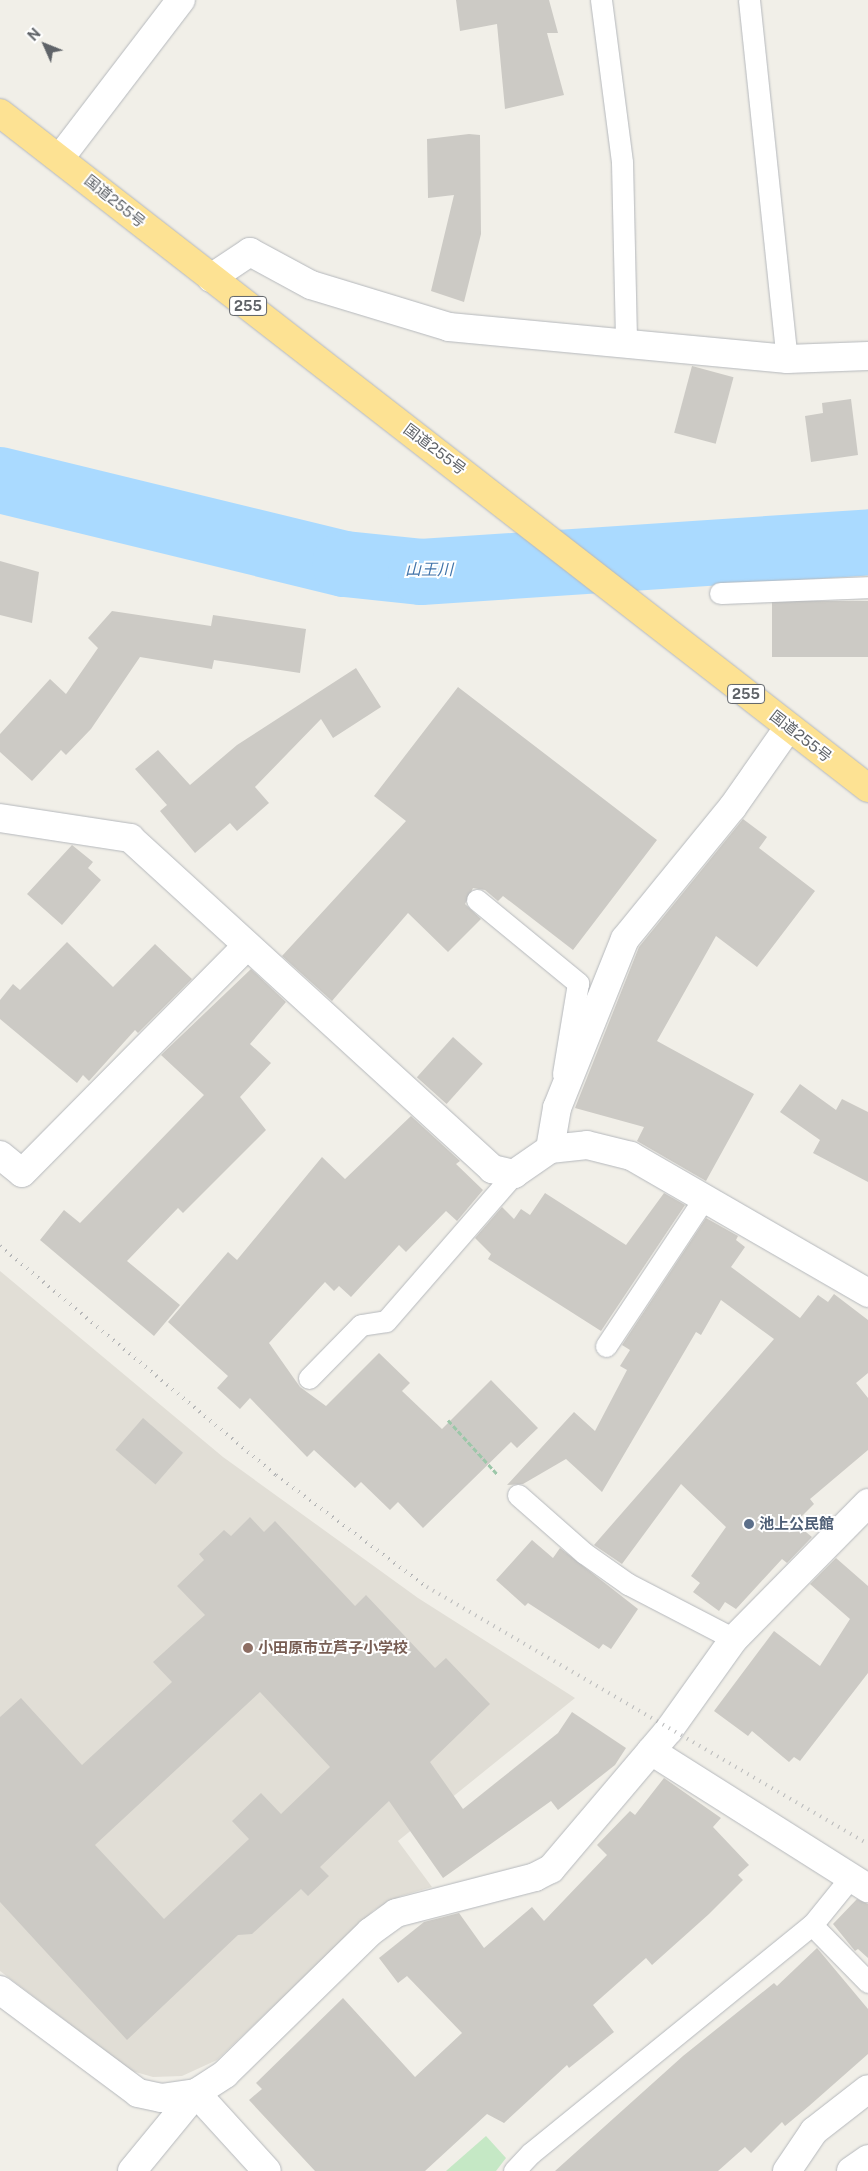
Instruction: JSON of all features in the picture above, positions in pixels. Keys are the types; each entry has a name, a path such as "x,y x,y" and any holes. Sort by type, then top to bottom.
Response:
{"highway":[{"name":"国道255号","path":"0,113 60,158 210,278 498,496 627,597 788,728 868,788"}],"street":[{"path":"60,158 181,0"},
{"path":"210,278 250,252 311,284 449,327 788,359 868,356"},
{"path":"550,1149 557,1108 625,939 732,808 788,728"},
{"path":"0,818 130,838 492,1169 514,1174 550,1149 587,1145 631,1156 705,1197 868,1293"},
{"path":"0,1155 22,1173 247,946"},
{"path":"132,2171 196,2093 225,2074 370,1932 396,1913 535,1877 551,1869 652,1751 734,1639 868,1503"},
{"path":"652,1751 859,1883"},
{"path":"0,1990 138,2093 161,2098 196,2093"},
{"path":"787,2171 814,2131 868,2089"},
{"path":"196,2093 267,2171"},
{"path":"851,2171 868,2159"}],"lane":[{"path":"601,0 622,162 626,345"},
{"path":"749,0 788,359"},
{"path":"720,594 868,587"},
{"path":"477,900 578,983 557,1108"},
{"path":"309,1378 361,1325 386,1321 514,1174"},
{"path":"606,1346 705,1197"},
{"path":"518,1495 584,1553 628,1584 734,1639"},
{"path":"514,2171 531,2153 812,1925 859,1883"},
{"path":"812,1925 868,1982"}],"path":[{"path":"448,1420 518,1495"}],"shaded area":[{"name":"小田原市立芦子小学校","path":"0,1271 223,1457 418,1598 575,1698 398,1841 432,1887 401,1896 374,1910 217,2060 182,2076 153,2077 132,2071 0,1971"}],"green space":[{"path":"486,2136 506,2158 496,2171 446,2171"}],"building":[{"path":"456,0 549,0 558,33 547,33 564,95 505,109 497,24 460,31"},
{"path":"469,134 480,135 481,234 464,302 431,291 454,195 428,198 427,139"},
{"path":"692,366 734,377 716,444 674,433"},
{"path":"851,399 858,455 811,462 805,416 823,413 822,403"},
{"path":"0,561 39,572 32,623 0,615"},
{"path":"772,601 868,601 868,657 772,657"},
{"path":"112,611 211,626 213,615 306,629 300,673 214,660 212,669 140,657 91,729 66,755 61,750 32,781 0,752 0,734 50,679 66,694 98,648 88,638"},
{"path":"356,668 381,707 333,738 321,719 255,787 269,803 237,831 230,823 195,853 160,811 167,805 135,769 158,750 190,785 237,745"},
{"path":"458,687 657,840 573,950 503,896 498,901 485,890 473,888 465,904 481,919 448,952 408,913 332,1001 282,956 406,821 374,796"},
{"path":"743,819 767,837 759,848 815,891 757,967 716,936 657,1041 754,1094 706,1181 637,1141 644,1127 575,1108 639,947"},
{"path":"72,845 93,862 88,868 101,880 62,925 27,894"},
{"path":"67,942 113,987 155,944 192,979 138,1033 135,1030 89,1081 83,1075 77,1083 0,1019 0,1000 13,984 20,990"},
{"path":"251,969 286,1002 250,1044 271,1063 240,1097 266,1130 183,1213 178,1208 127,1261 180,1305 154,1336 40,1240 64,1210 80,1223 204,1095 161,1055"},
{"path":"453,1037 483,1064 447,1104 417,1077"},
{"path":"800,1084 836,1110 842,1099 868,1112 868,1182 813,1153 820,1140 780,1112"},
{"path":"411,1116 460,1161 456,1164 483,1190 457,1221 446,1211 406,1252 399,1245 351,1297 339,1286 334,1291 325,1282 269,1343 300,1387 326,1406 379,1353 410,1383 402,1391 442,1429 491,1380 538,1428 517,1448 511,1442 423,1528 398,1502 390,1510 361,1482 355,1488 314,1450 307,1457 250,1398 240,1409 217,1388 228,1376 168,1322 228,1252 237,1260 322,1157 345,1179"},
{"path":"545,1193 626,1245 664,1193 685,1205 601,1331 488,1259 491,1254 475,1238 502,1207 514,1219 521,1209 530,1215"},
{"path":"706,1218 738,1236 736,1240 745,1247 731,1267 800,1318 818,1295 828,1302 834,1294 868,1320 868,1373 856,1383 868,1398 868,1450 810,1499 814,1504 795,1523 812,1537 787,1563 782,1559 736,1609 725,1602 719,1611 693,1592 700,1583 691,1576 726,1527 681,1484 622,1564 594,1545 774,1339 721,1300 701,1335 696,1332 602,1492 566,1459 523,1484 507,1485 574,1412 595,1431 627,1370 620,1366 630,1350 622,1345"},
{"path":"143,1418 183,1453 155,1484 115,1450"},
{"path":"250,1517 264,1532 275,1521 355,1606 366,1595 435,1668 446,1658 490,1704 430,1762 463,1809 558,1733 572,1712 626,1748 615,1765 558,1810 551,1801 443,1878 389,1801 320,1867 329,1876 308,1896 301,1889 252,1934 238,1935 127,2040 0,1902 0,1717 21,1698 82,1765 172,1682 153,1662 205,1615 177,1586 204,1560 199,1554 224,1530 231,1536","holes":["260,1692 330,1767 281,1814 261,1793 232,1821 249,1839 164,1919 95,1845"]},
{"path":"532,1540 553,1558 560,1548 638,1609 611,1649 603,1644 599,1649 528,1603 525,1606 496,1580"},
{"path":"836,1558 868,1586 868,1673 800,1761 794,1757 789,1762 752,1731 748,1736 714,1711 774,1631 820,1666 850,1619 810,1584"},
{"path":"664,1778 721,1818 713,1827 749,1865 738,1875 743,1880 709,1914 652,1965 646,1958 593,2005 614,2032 569,2068 567,2065 504,2123 487,2114 425,2171 315,2171 249,2100 262,2089 256,2083 343,1998 415,2077 462,2033 407,1976 398,1983 379,1958 424,1922 459,1913 484,1948 532,1907 544,1921 607,1855 597,1845 630,1811 635,1815"},
{"path":"857,1899 868,1904 868,1958 858,1949 855,1951 833,1924"},
{"path":"817,1948 868,2009 868,2054 809,2106 785,2126 782,2122 751,2153 745,2147 718,2171 555,2171 683,2056 774,1983 777,1986"}],"waterway":[{"name":"山王川","path":"0,480 345,564 421,572 868,542"}],"railway":[{"path":"0,1246 276,1475 427,1587 868,1844"}],"place":[{"name":"池上公民館","path":"749,1524"},
{"name":"小田原市立芦子小学校","path":"248,1648"}]}
